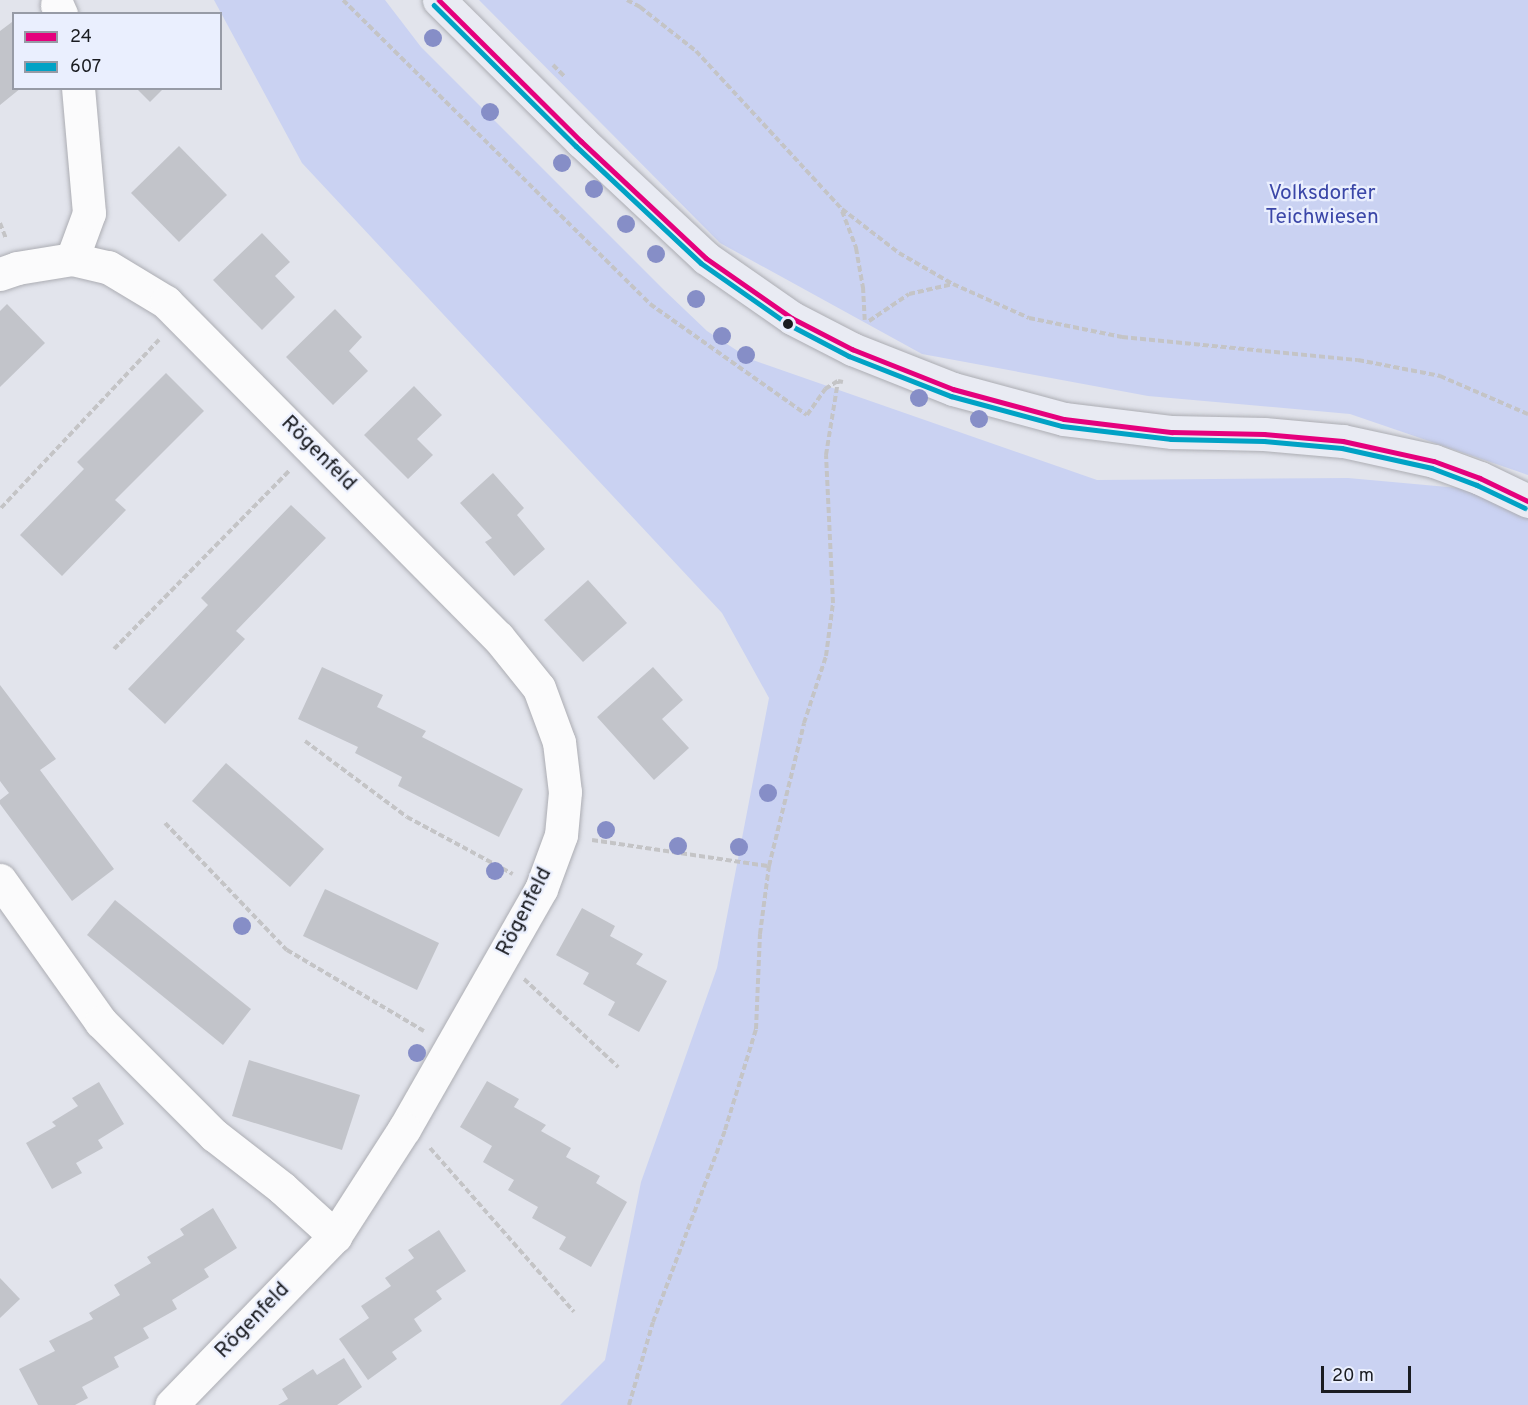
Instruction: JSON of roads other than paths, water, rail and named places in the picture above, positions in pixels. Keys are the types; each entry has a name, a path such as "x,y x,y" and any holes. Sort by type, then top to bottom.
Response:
{"main road":[{"path":"439,0 582,141 706,258 785,314 862,330 953,389 1064,419 1172,432 1264,434 1343,441 1434,461 1480,477 1528,501"}],"street":[{"path":"72,259 86,228 89,213 78,90"},
{"name":"Rögenfeld","path":"0,274 17,268 72,259 108,267 166,302 498,637 539,688 559,742 565,792 561,835 541,889 407,1122 335,1236 171,1405"},
{"path":"0,880 101,1022 214,1135 282,1188 335,1236"}],"park label":[{"name":"Volksdorfer Teichwiesen","path":"1322,206"}]}
